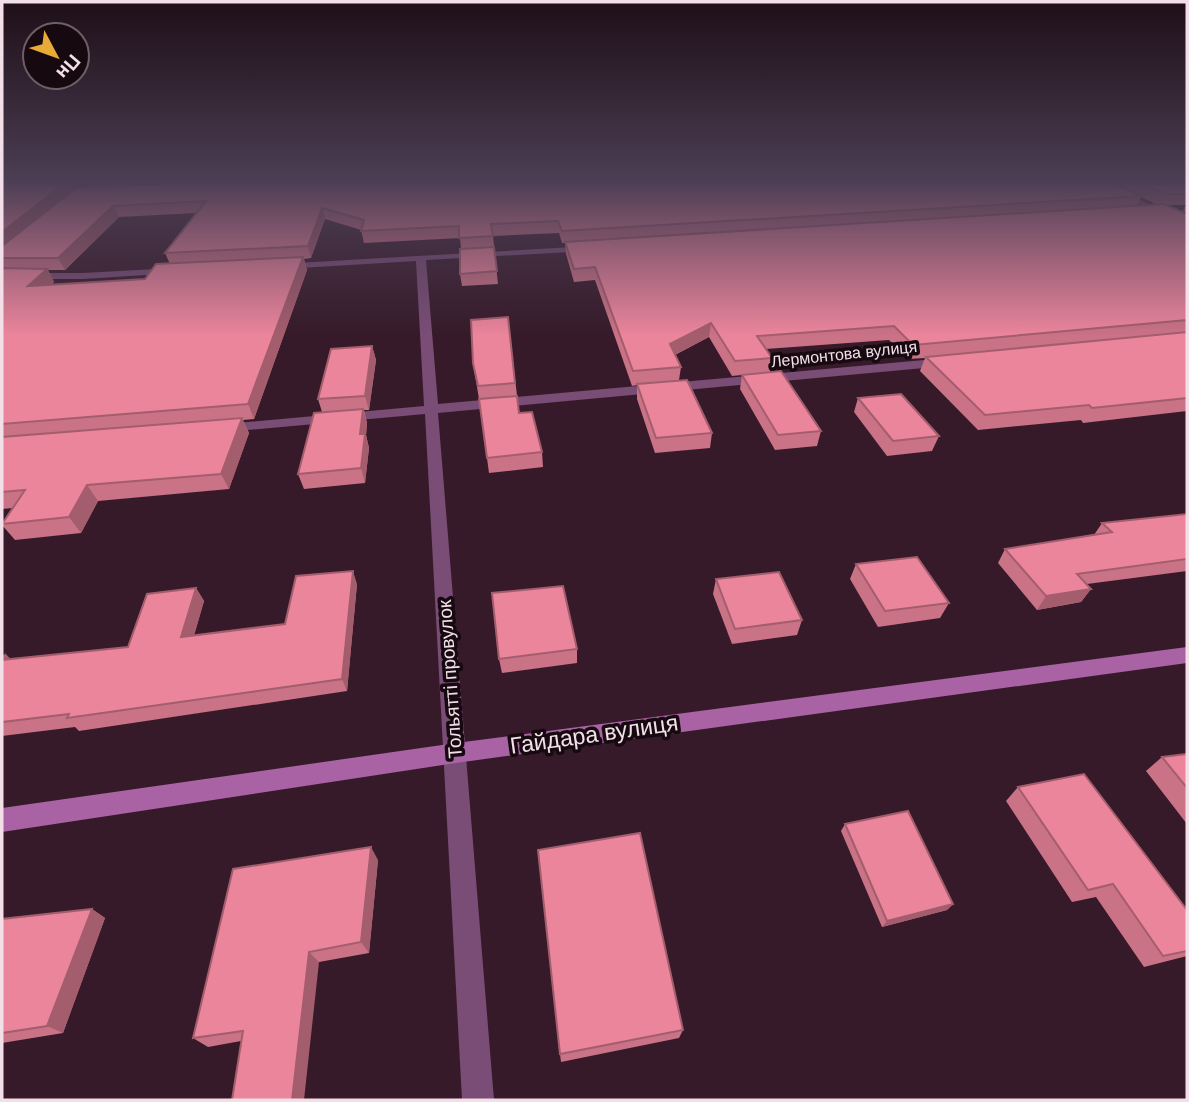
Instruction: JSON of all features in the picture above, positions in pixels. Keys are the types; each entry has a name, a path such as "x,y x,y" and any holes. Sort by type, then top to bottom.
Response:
{"street":[{"path":"272,266 602,247"},
{"name":"Тольятті провулок","path":"421,258 429,412 456,752 478,1100"},
{"path":"2,276 83,276 191,270"},
{"name":"Лермонтова вулиця","path":"209,430 429,412 967,360"},
{"name":"Гайдара вулиця","path":"2,820 456,752 1187,656"}],"building":[{"path":"18,233 84,233 58,258 2,258 2,246"},
{"path":"180,233 313,233 308,246 165,253"},
{"path":"459,233 493,233 493,236 459,238"},
{"path":"700,233 1187,233 1187,320 913,345 894,326 757,336 772,358 735,361 711,323 670,344 681,367 633,371 595,267 574,269 565,242"},
{"path":"494,247 497,271 460,274 460,249"},
{"path":"303,257 248,404 2,424 2,268 47,269 28,286 145,279 156,264"},
{"path":"508,317 515,383 478,386 473,363 471,320"},
{"path":"1187,332 1187,398 1092,408 1089,405 985,415 926,357"},
{"path":"372,346 365,396 318,399 331,349"},
{"path":"781,371 821,431 778,435 742,375"},
{"path":"687,380 712,433 656,438 637,384"},
{"path":"901,394 939,436 893,441 858,398"},
{"path":"517,396 519,413 532,412 542,452 487,458 479,399"},
{"path":"363,409 360,434 365,434 361,468 298,474 314,413"},
{"path":"242,418 221,474 87,485 69,517 2,524 25,490 2,492 2,437"},
{"path":"1187,514 1187,559 1077,574 1091,589 1046,596 1005,549 1112,532 1102,523"},
{"path":"917,557 949,603 885,611 856,564"},
{"path":"353,571 342,679 67,718 69,714 2,722 2,660 128,647 147,594 196,588 181,637 285,624 296,576"},
{"path":"779,572 802,620 735,629 716,579"},
{"path":"563,586 577,649 499,659 492,593"},
{"path":"1187,754 1187,788 1162,757"},
{"path":"1084,774 1187,910 1187,951 1163,956 1113,884 1088,890 1018,787"},
{"path":"908,811 953,904 887,921 845,824"},
{"path":"640,833 683,1030 560,1054 538,850"},
{"path":"371,847 361,942 309,952 292,1100 232,1100 243,1031 193,1038 233,869"},
{"path":"92,909 47,1026 2,1033 2,919"}]}
